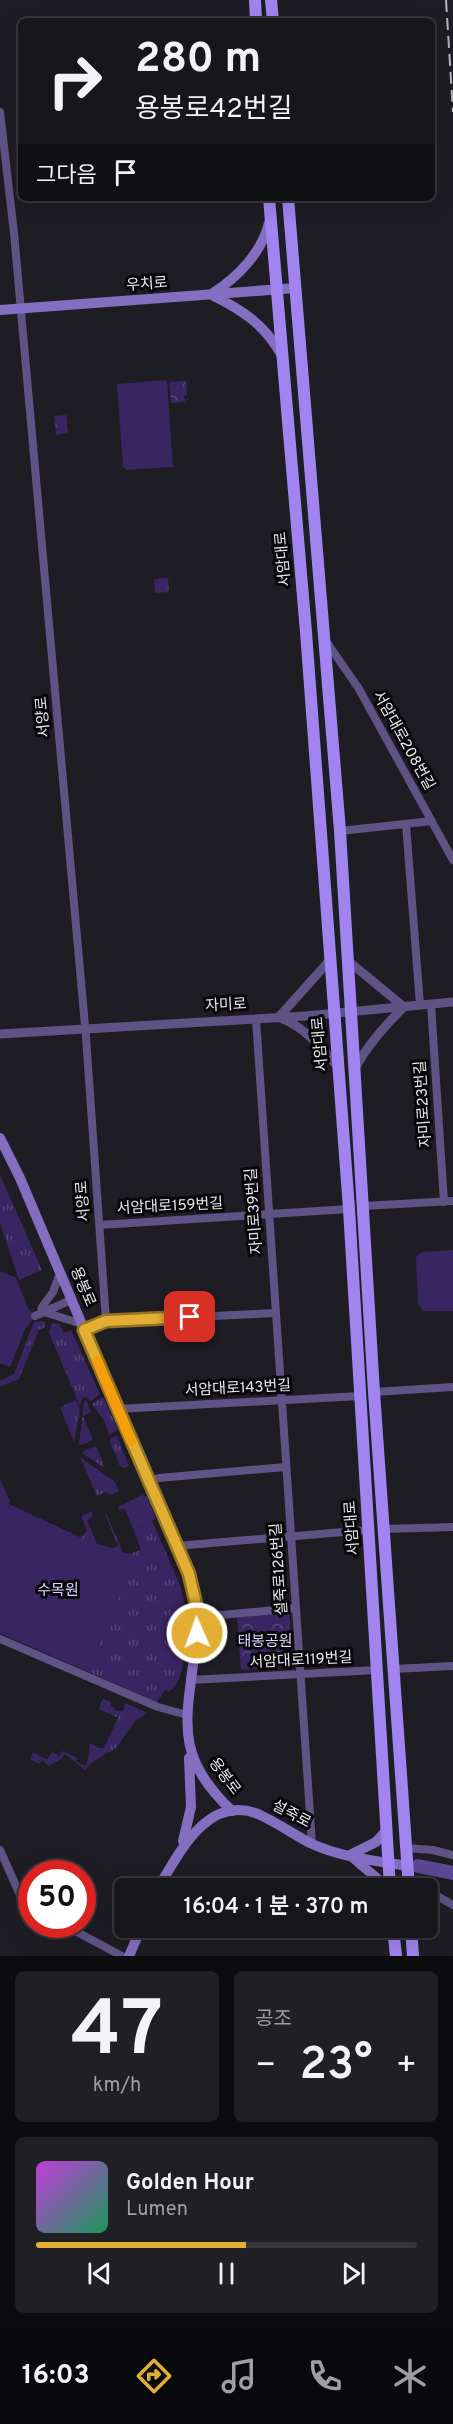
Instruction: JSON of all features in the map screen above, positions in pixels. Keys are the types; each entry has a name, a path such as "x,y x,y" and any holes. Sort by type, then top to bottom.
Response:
{"main road":[{"path":"255,0 256,18"},
{"path":"271,0 273,18"},
{"name":"서암대로","path":"269,201 306,632 349,1209 389,1878"},
{"name":"서암대로","path":"288,201 340,831 374,1392 409,1878"},
{"path":"211,295 232,281 265,240 270,220"},
{"name":"우치로","path":"0,310 296,288"},
{"path":"211,295 235,306 270,334 281,354"},
{"name":"용봉로","path":"0,1138 20,1178 193,1586 199,1617 187,1715 187,1737 198,1772 232,1811"},
{"path":"179,1854 191,1806 187,1737"},
{"path":"164,1878 198,1828 219,1815 232,1811"},
{"name":"설죽로","path":"232,1811 257,1814 312,1844 350,1855 408,1866"},
{"path":"379,1878 350,1855 376,1842 387,1830"},
{"path":"129,1956 137,1938"},
{"path":"394,1938 396,1956"},
{"path":"412,1938 413,1956"}],"street":[{"name":"서양로","path":"0,112 21,309 86,1028 106,1321"},
{"name":"서암대로208번길","path":"325,638 359,689 453,860"},
{"path":"340,831 432,821"},
{"path":"406,824 420,1005"},
{"path":"330,960 278,1018 292,1023 338,1067"},
{"path":"347,960 404,1007 363,1053 354,1070"},
{"name":"자미로","path":"0,1034 278,1018 453,1002"},
{"name":"자미로23번길","path":"431,1005 444,1202"},
{"name":"자미로39번길","path":"256,1019 282,1401"},
{"path":"363,1206 453,1201"},
{"name":"서암대로159번길","path":"99,1225 349,1209"},
{"path":"40,1314 42,1307 53,1292 60,1273"},
{"path":"40,1314 71,1300"},
{"path":"40,1314 83,1327 106,1321 275,1312"},
{"path":"374,1392 453,1387"},
{"name":"서암대로143번길","path":"117,1409 360,1396"},
{"name":"설죽로126번길","path":"282,1401 312,1844"},
{"path":"148,1483 158,1478 286,1467"},
{"path":"384,1529 453,1527"},
{"path":"176,1546 368,1530"},
{"path":"199,1617 296,1608"},
{"path":"0,1639 161,1708 187,1715"},
{"path":"393,1669 453,1666"},
{"name":"서암대로119번길","path":"191,1680 377,1670"},
{"path":"407,1850 433,1850 453,1855"},
{"path":"1,1855 18,1891"},
{"path":"438,1897 453,1905"},
{"path":"88,1938 122,1956"}],"green space":[{"path":"167,380 173,467 127,470 123,467 117,384"},
{"path":"186,381 185,402 171,403 169,382"},
{"path":"66,415 68,433 56,435 54,416"},
{"path":"168,578 169,592 155,593 154,579"},
{"path":"0,1175 42,1270 19,1280 0,1223"},
{"path":"453,1250 453,1311 423,1311 418,1304 416,1257 422,1252"},
{"path":"0,1271 16,1278 28,1308 35,1316 25,1329 10,1367 0,1363"},
{"path":"34,1322 46,1323 44,1328 39,1330 19,1379 0,1387 0,1381 14,1374"},
{"path":"52,1323 59,1324 64,1333 71,1330 100,1394 91,1401 87,1397 82,1398 80,1406 49,1333"},
{"path":"104,1398 118,1430 109,1435 105,1422 92,1404"},
{"path":"76,1400 80,1410 74,1442 60,1407"},
{"path":"86,1400 91,1412 83,1416 93,1440 81,1445 79,1444 84,1402"},
{"path":"117,1436 129,1466 124,1468 119,1465 110,1442 110,1439"},
{"path":"96,1446 105,1468 83,1454 83,1451"},
{"path":"80,1457 115,1482 119,1491 111,1495 105,1492 97,1496"},
{"path":"0,1480 10,1501 5,1512 4,1502 0,1500"},
{"path":"142,1495 147,1497 156,1519 133,1529 125,1509 119,1510 118,1507"},
{"name":"수목원","path":"0,1500 123,1557 131,1554 134,1562 88,1671 0,1633"},
{"path":"15,1507 80,1538 87,1531 81,1516 92,1511 92,1517 87,1520 97,1544 113,1548 118,1546 106,1513 123,1553 131,1554 141,1549 133,1529 152,1521 180,1585 184,1603 178,1615 186,1623 184,1660 179,1679 169,1692 166,1689 157,1702 0,1633 63,1594"},
{"name":"태봉공원","path":"289,1612 294,1666 241,1670 237,1617"},
{"path":"103,1699 111,1702 111,1706 117,1711 123,1711 125,1703 148,1713 135,1721 116,1748 92,1762 85,1770 65,1754 49,1766 42,1760 39,1764 30,1759 33,1752 47,1760 52,1752 60,1756 62,1751 77,1758 76,1761 85,1766 90,1743 104,1748 118,1718 99,1709"}],"waterway":[{"path":"418,1866 453,1873"}],"railway":[{"path":"446,0 453,112"}],"slow traffic":[{"path":"97,1361 131,1441"}],"route":[{"path":"190,1317 106,1321 84,1330 189,1574 199,1617 197,1633"}]}
